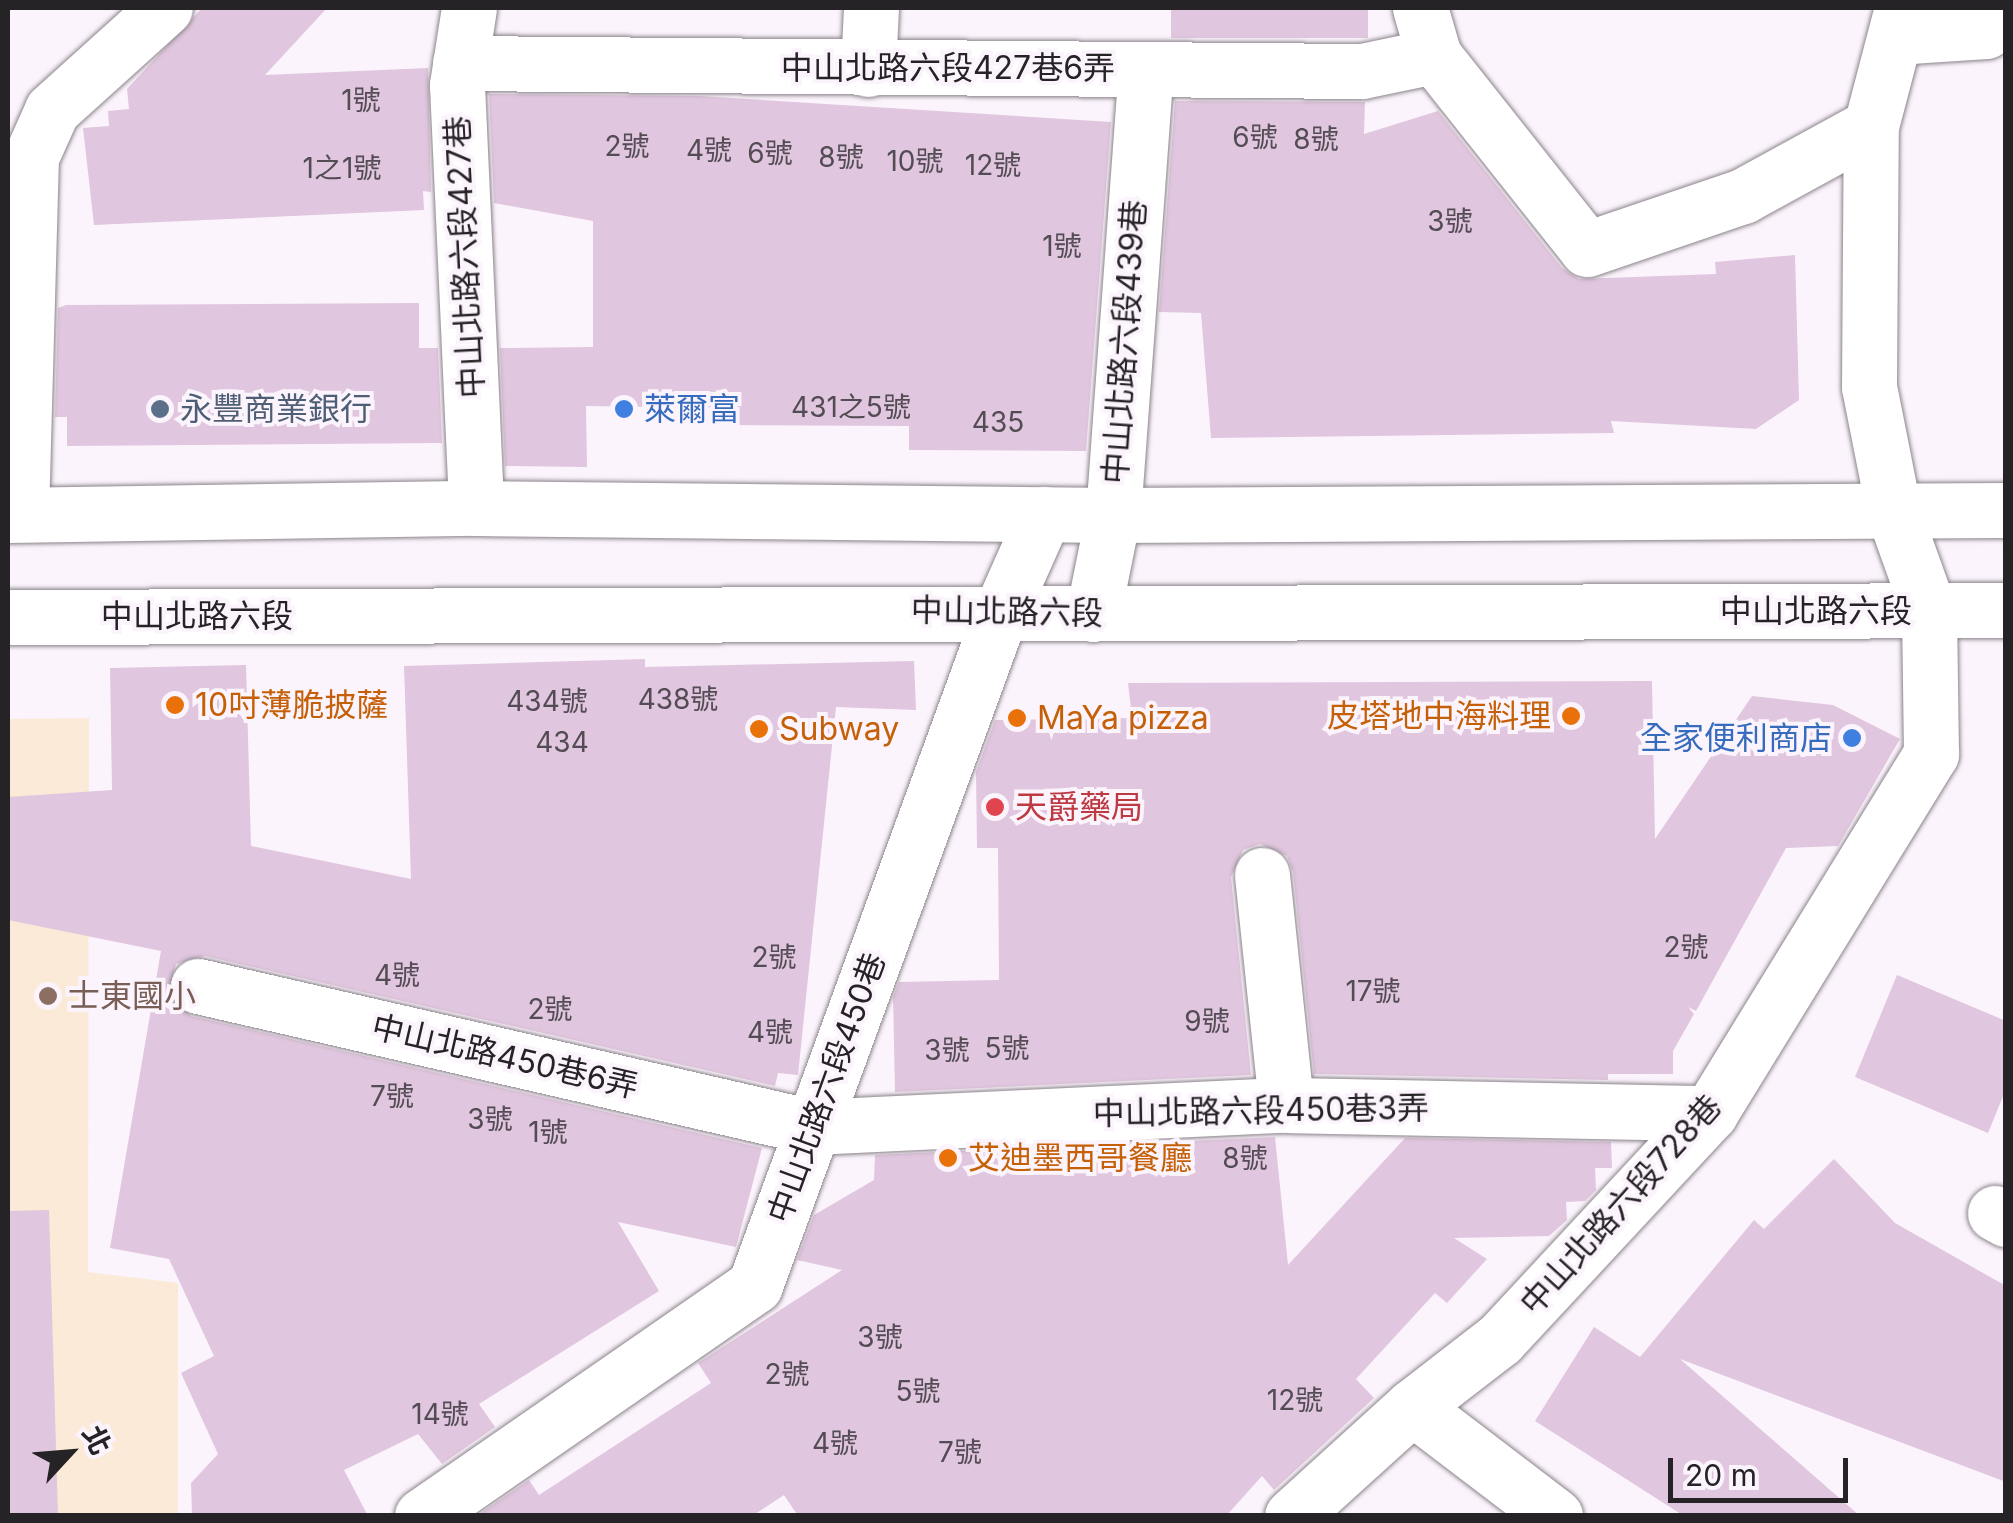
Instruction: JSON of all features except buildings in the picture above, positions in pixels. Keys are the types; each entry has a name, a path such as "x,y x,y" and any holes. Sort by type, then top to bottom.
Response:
{"street":[{"path":"165,8 52,110 31,157 14,514 476,508 1113,515 2006,510"},
{"name":"中山北路六段427巷","path":"468,8 460,62 476,508"},
{"path":"868,69 870,8"},
{"path":"1899,22 1986,31 2006,8"},
{"name":"中山北路六段728巷","path":"1292,1516 1412,1408 1500,1339 1710,1113 1931,754 1930,611 1894,513 1869,387 1871,126 1899,22"},
{"path":"1427,32 1588,248 1742,196 1871,126"},
{"name":"中山北路六段427巷6弄","path":"460,62 868,69 1362,70 1427,32"},
{"name":"中山北路六段439巷","path":"1093,614 1113,515 1146,68"},
{"name":"中山北路六段450巷","path":"422,1516 755,1285 1002,609 1044,514"},
{"name":"中山北路六段","path":"8,617 1002,609 1093,614 2006,610"},
{"path":"1262,875 1286,1105"},
{"name":"中山北路450巷6弄","path":"198,986 812,1127"},
{"name":"中山北路六段450巷3弄","path":"812,1127 1286,1105 1710,1113"},
{"path":"1412,1408 1555,1516"}],"shaded area":[{"name":"士東國小","path":"89,718 88,1272 178,1283 178,1515 8,1515 8,719"}],"place":[{"name":"永豐商業銀行","path":"160,409"},
{"name":"萊爾富","path":"624,409"},
{"name":"10吋薄脆披薩","path":"175,705"},
{"name":"皮塔地中海料理","path":"1571,716"},
{"name":"MaYa pizza","path":"1017,718"},
{"name":"Subway","path":"759,729"},
{"name":"全家便利商店","path":"1852,738"},
{"name":"天爵藥局","path":"995,807"},
{"name":"士東國小","path":"48,996"},
{"name":"艾迪墨西哥餐廳","path":"948,1158"}]}
